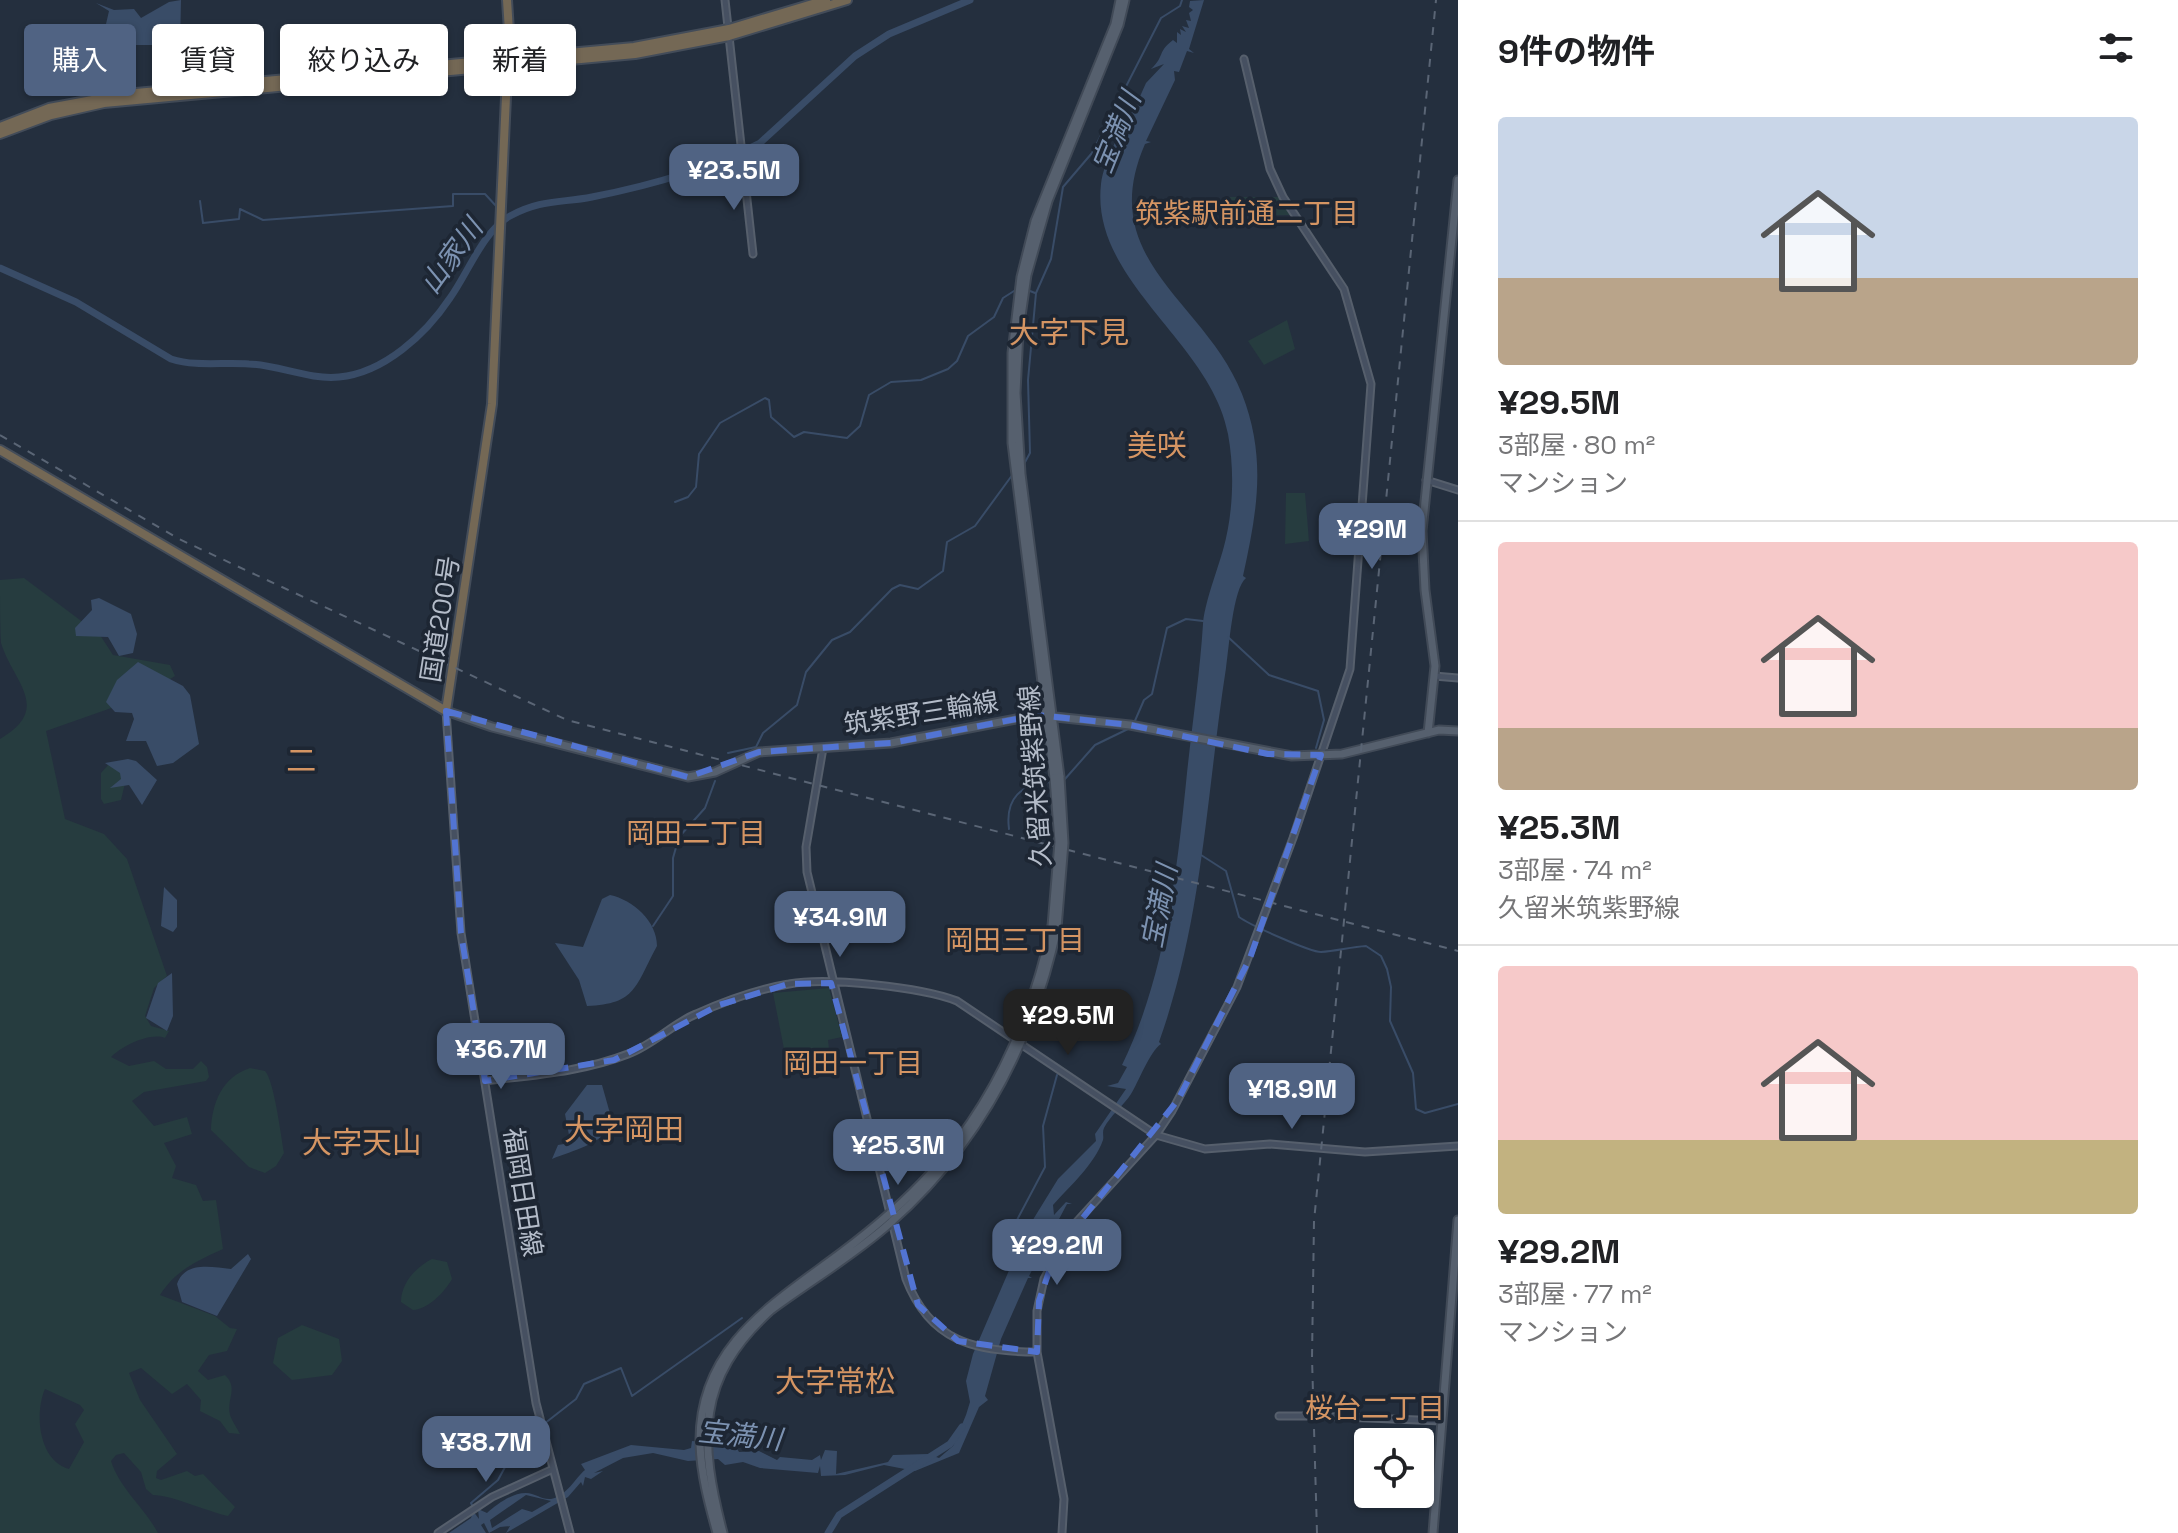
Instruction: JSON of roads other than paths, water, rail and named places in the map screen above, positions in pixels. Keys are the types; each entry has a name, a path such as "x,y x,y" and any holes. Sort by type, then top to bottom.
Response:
{"highway":[{"name":"国道200号","path":"507,0 507,24"},
{"path":"729,33 826,0"},
{"path":"576,57 635,54 729,33 847,0"},
{"path":"0,127 49,108 125,94 464,65"},
{"path":"0,134 51,115 104,103 464,65"},
{"name":"国道200号","path":"0,450 446,711 492,404 506,96"}],"main road":[{"name":"久留米筑紫野線","path":"720,1533 705,1469 703,1443 710,1389 735,1340 767,1307 891,1218 967,1130 1020,1042 1055,927 1059,842 1057,778 1012,443 1014,329 1021,277 1035,221 1122,0"},
{"path":"1428,733 1434,676 1422,554 1426,480 1458,180"},
{"name":"筑紫野三輪線","path":"446,711 492,727 688,777 715,772 759,752 891,743 986,723 1050,715 1279,755 1321,755 1362,750 1428,733 1458,731"},
{"path":"1433,1533 1458,1220"}],"street":[{"path":"725,0 753,254"},
{"path":"1062,1533 1064,1499 1037,1352 1039,1301 1059,1245 1075,1222 1156,1135 1178,1100 1250,958 1350,669 1371,384 1344,289 1283,197 1270,169 1244,59"},
{"path":"1426,480 1458,490"},
{"path":"1434,676 1458,678"},
{"name":"福岡日田線","path":"446,711 461,933 536,1403 570,1533"},
{"path":"823,748 805,858 831,983 906,1279 918,1305 947,1336 973,1344 1037,1352"},
{"path":"485,1081 565,1072 614,1060 637,1051 694,1015 719,1005 788,984 831,983 942,995 1020,1042 1156,1135 1205,1149 1270,1144 1365,1152 1458,1146"},
{"path":"1279,1416 1309,1416"},
{"path":"1318,1416 1442,1421"},
{"path":"438,1533 492,1497 554,1471"}],"water":[{"path":"181,0 180,24 152,24 152,45 136,45 136,24 106,24 109,11 96,3 114,10 134,9 141,18 169,2"},
{"path":"1204,0 1189,49 1194,53 1187,51 1179,72 1174,71 1175,80 1146,141 1151,142 1145,144 1133,185 1134,219 1144,250 1161,278 1225,361 1242,394 1255,440 1257,485 1243,576 1246,578 1238,593 1232,619 1194,904 1174,996 1159,1042 1161,1044 1131,1094 1103,1130 1103,1140 1094,1158 1053,1205 1054,1215 1066,1202 1072,1204 1067,1204 1029,1276 1032,1278 1028,1278 1001,1339 985,1396 988,1400 979,1407 959,1453 915,1471 884,1465 845,1475 821,1476 820,1466 818,1473 760,1468 743,1462 725,1465 718,1459 688,1461 653,1453 623,1458 594,1473 603,1471 591,1479 585,1477 583,1486 581,1482 568,1497 506,1533 510,1526 489,1533 484,1523 481,1525 486,1533 449,1533 471,1518 473,1511 479,1519 478,1509 487,1513 515,1495 526,1493 548,1499 557,1497 585,1470 581,1464 631,1445 684,1450 691,1448 692,1441 735,1445 739,1452 759,1451 777,1460 780,1457 812,1460 820,1455 821,1460 825,1450 837,1451 836,1474 888,1462 893,1455 928,1454 939,1458 953,1446 966,1415 970,1402 966,1381 973,1354 1026,1231 1058,1179 1096,1141 1095,1134 1126,1089 1107,1086 1118,1083 1127,1067 1122,1065 1149,996 1167,924 1179,848 1204,616 1226,537 1232,478 1228,434 1217,401 1199,370 1132,281 1114,251 1103,219 1101,184 1109,156 1130,112 1133,112 1146,83 1164,64 1151,69 1168,44 1173,40 1177,43 1177,32 1181,35 1180,29 1186,32 1182,26 1189,28 1186,20 1191,21 1189,13 1193,10 1189,7 1190,1","holes":["526,1495 551,1501 532,1512 522,1509 492,1528 490,1520"]},
{"path":"99,598 131,614 137,634 133,653 119,656 108,637 76,636 75,628 92,610 91,600"},
{"path":"138,662 183,686 190,695 199,744 173,763 157,766 146,741 126,741 134,719 132,713 115,712 106,702 117,680"},
{"path":"128,759 136,761 157,780 142,805 129,785 110,788 121,779 120,773 105,763"},
{"path":"164,887 177,900 177,927 173,932 161,926"},
{"path":"610,895 642,913 653,928 657,946 638,982 625,997 587,1006 579,980 555,943 583,947 602,899"},
{"path":"172,973 173,1016 167,1031 146,1018 158,983"},
{"path":"587,1085 602,1085 613,1124 594,1142 552,1159 558,1145 564,1144 569,1135 565,1114"},
{"path":"248,1254 251,1259 217,1316 182,1302 177,1284 186,1272 200,1267 231,1269"}],"waterway":[{"name":"山家川","path":"0,268 76,302 171,359 200,364 260,365 328,377 356,374 388,360 429,325 450,298 484,242 510,216 542,204 592,197 656,182 699,169 760,143 855,56 889,34 970,0"},
{"name":"宝満川","path":"1024,464 1030,453 1028,380 1036,293 1051,259 1063,187 1092,153 1161,18 1180,6 1182,0"},
{"path":"200,201 203,223 239,219 240,209 263,220 453,206 453,194 485,194 497,207"},
{"path":"675,502 688,497 696,487 699,454 720,423 765,398 769,400 771,417 794,437 804,432 847,438 860,426 869,395 891,382 921,380 948,369 957,361 968,336 994,317 1003,298 1014,291"},
{"path":"1030,291 1035,293"},
{"path":"728,753 756,747 763,733 797,705 806,672 832,640 850,632 892,589 900,585 918,589 943,571 947,542 975,526 1013,474"},
{"path":"1134,723 1144,700 1152,694 1167,628 1186,619 1203,621"},
{"path":"1228,637 1269,675 1318,691 1324,720 1316,748"},
{"path":"1065,779 1095,745 1130,728"},
{"path":"653,926 673,896 673,858 679,837 705,808 715,781"},
{"path":"1009,829 1010,809 1017,795 1031,786 1051,782"},
{"path":"1201,855 1226,871 1239,917 1245,921 1315,951 1366,946 1381,956 1391,987 1390,1021 1413,1073 1416,1109 1425,1113 1458,1104"},
{"path":"1018,1250 1008,1237 1045,1167 1043,1126 1057,1075"},
{"path":"473,1507 471,1503 498,1480 517,1445 576,1399 584,1384 621,1368 632,1396 742,1318"},
{"path":"828,1533 839,1515 950,1444 962,1427"}],"railway":[{"path":"1317,1533 1312,1358 1314,1221 1436,0"},
{"path":"0,435 179,539 567,720 1458,951"}],"district":[{"name":"筑紫駅前通二丁目","path":"1247,213"},
{"name":"大字下見","path":"1069,333"},
{"name":"美咲","path":"1157,446"},
{"name":"二","path":"301,761"},
{"name":"岡田二丁目","path":"696,833"},
{"name":"岡田三丁目","path":"1015,940"},
{"name":"岡田一丁目","path":"853,1063"},
{"name":"大字岡田","path":"624,1130"},
{"name":"大字天山","path":"362,1143"},
{"name":"大字常松","path":"835,1382"},
{"name":"桜台二丁目","path":"1375,1408"}]}
